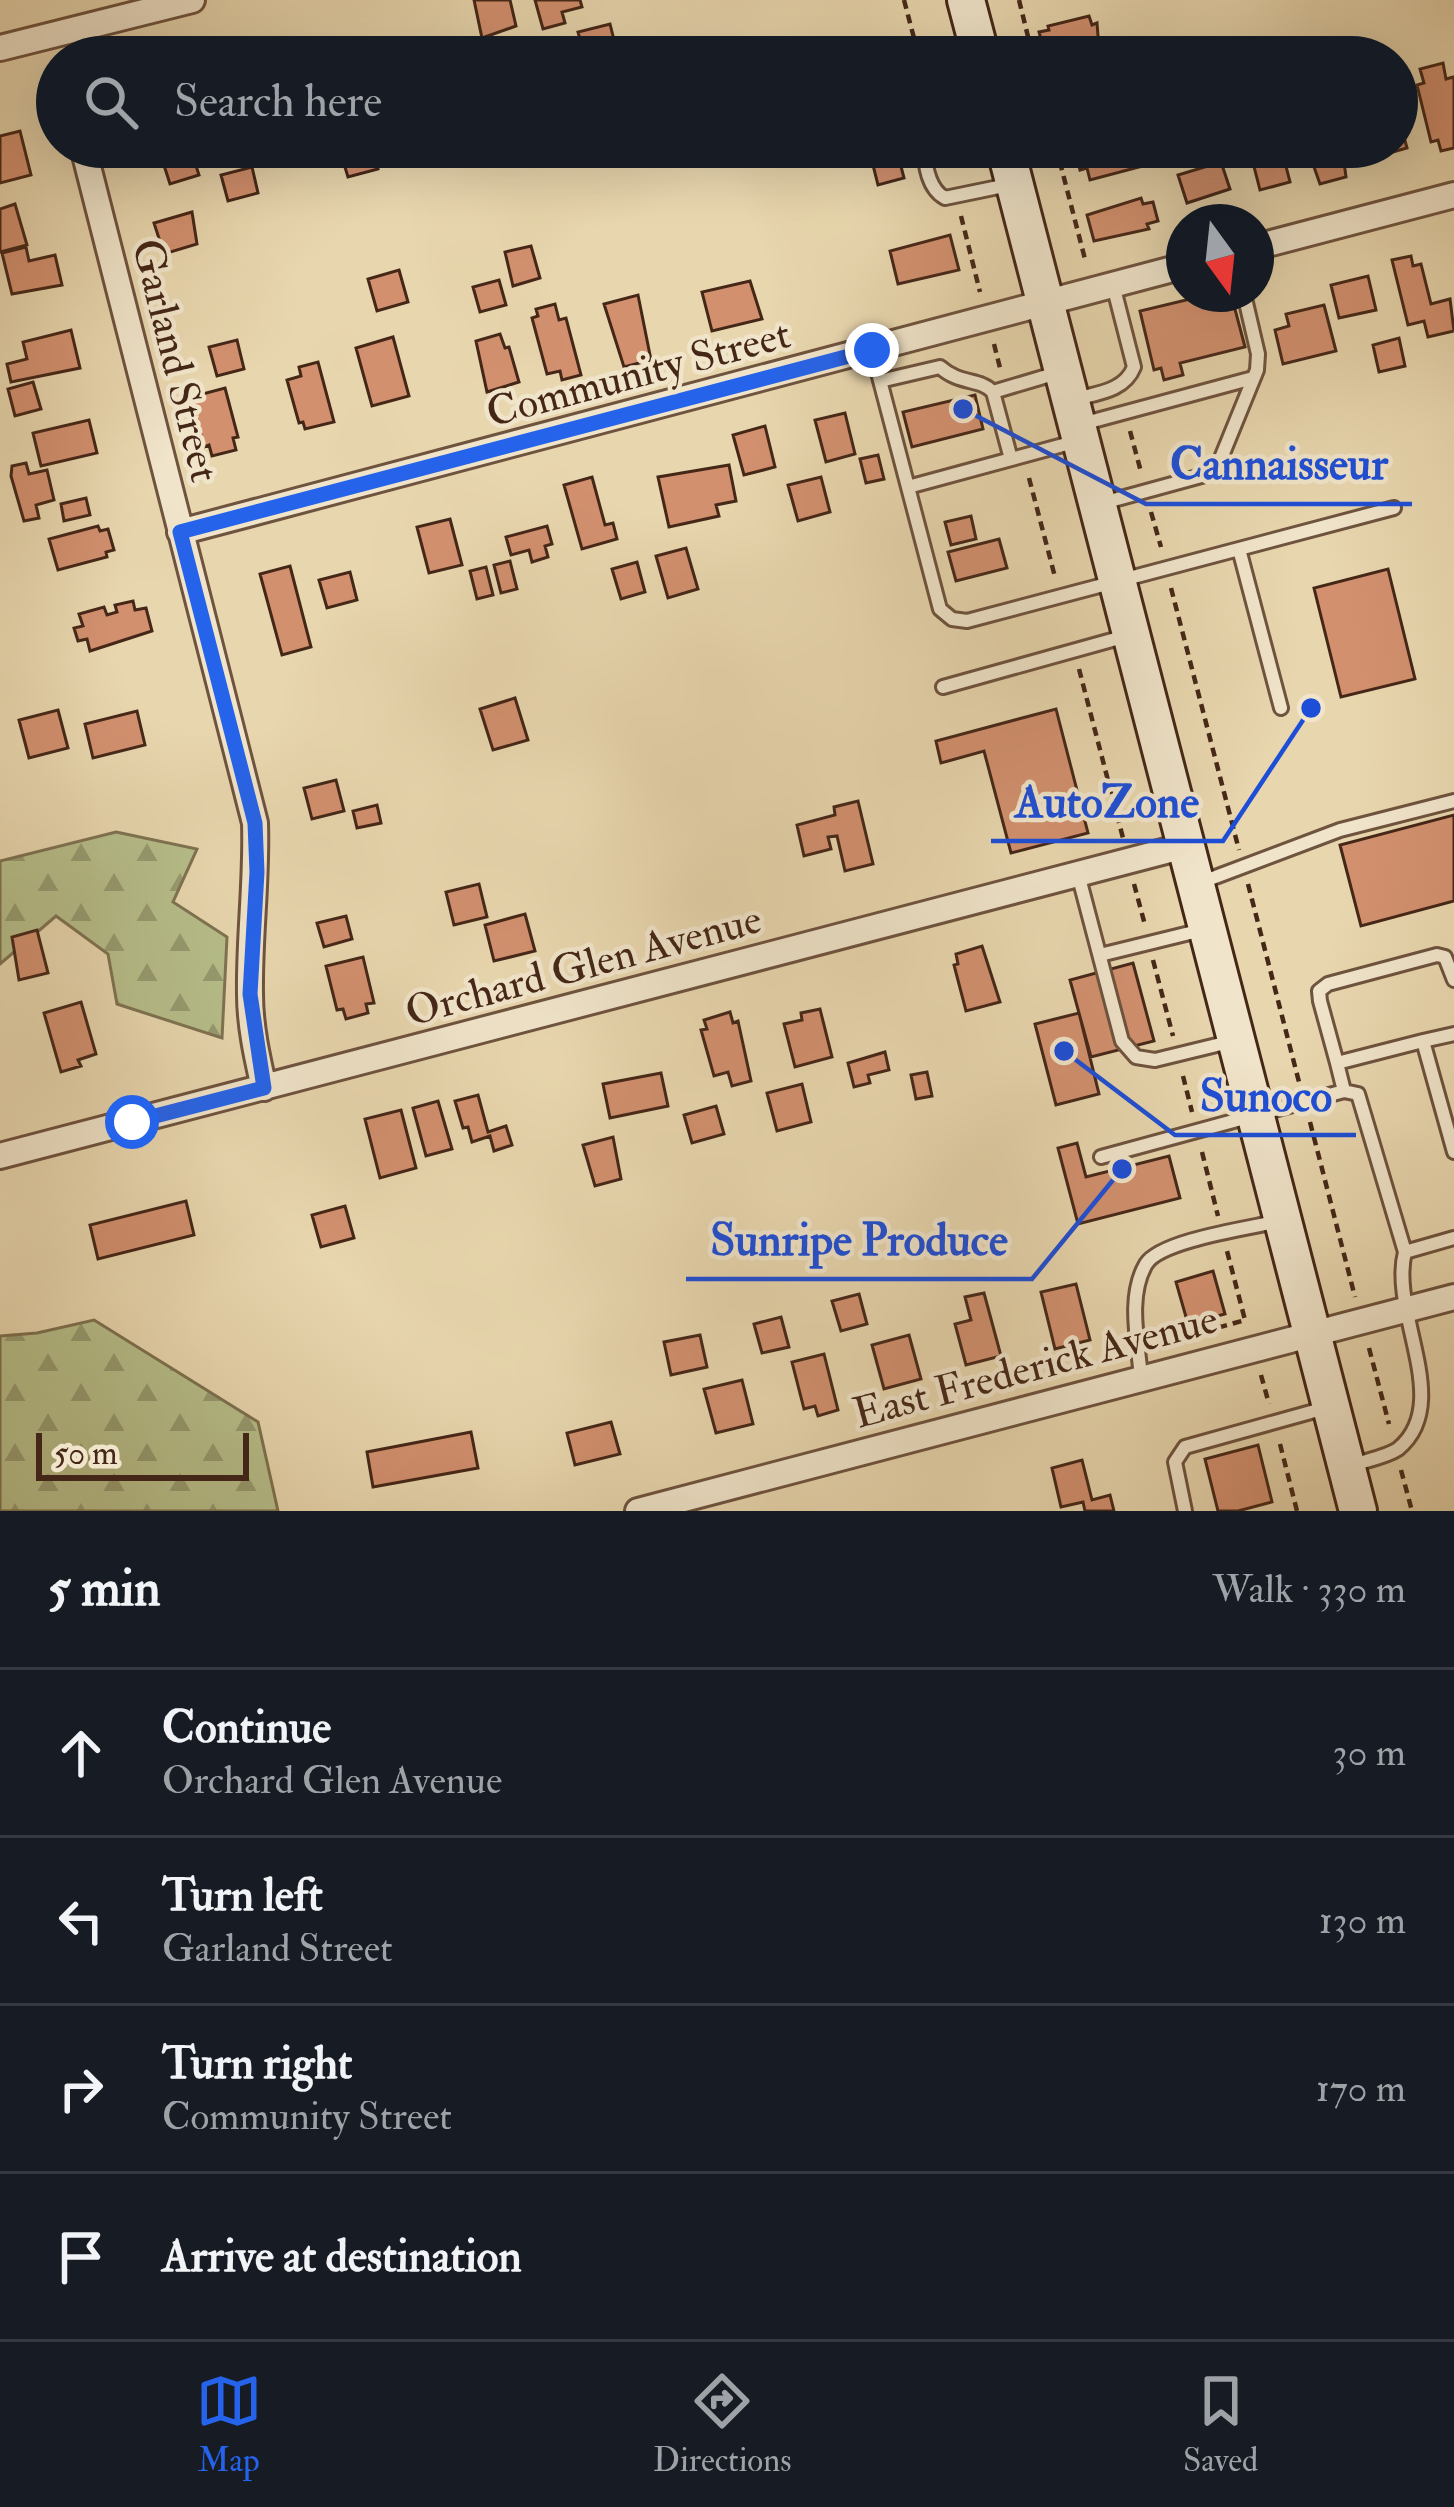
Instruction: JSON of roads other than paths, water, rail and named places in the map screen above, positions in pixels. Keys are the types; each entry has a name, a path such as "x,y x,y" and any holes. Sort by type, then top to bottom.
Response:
{"main road":[{"path":"966,0 975,36"},
{"path":"1010,168 1358,1511"}],"street":[{"path":"86,36 192,0"},
{"path":"0,48 36,47"},
{"name":"Garland Street","path":"88,168 255,823 250,994 264,1088"},
{"path":"1274,242 1454,194"},
{"name":"Community Street","path":"180,532 1166,271"},
{"name":"Orchard Glen Avenue","path":"0,1156 1185,846"},
{"name":"East Frederick Avenue","path":"638,1511 1454,1297"}],"lane":[{"path":"929,168 936,193 945,198 1014,183"},
{"path":"908,487 1017,458 1073,409 1129,380 1134,367 1103,287"},
{"path":"1098,504 1216,468 1253,378 1258,354 1248,312"},
{"path":"872,350 940,609 952,619 967,621 1394,508"},
{"path":"880,381 940,367 953,379 1073,409 1125,412 1253,378"},
{"path":"999,390 1017,458"},
{"path":"1239,549 1281,708"},
{"path":"943,687 1131,635"},
{"path":"1195,884 1340,830 1454,801"},
{"path":"1078,874 1122,1041 1136,1057 1155,1060 1236,1040"},
{"path":"1100,955 1207,929"},
{"path":"1344,1091 1319,992 1328,984 1437,955 1445,957 1454,980"},
{"path":"1337,1064 1454,1034"},
{"path":"1424,1041 1454,1152"},
{"path":"1101,1157 1344,1091 1358,1094 1405,1252 1400,1273 1427,1376 1427,1403 1418,1432 1396,1451 1346,1467"},
{"path":"1142,1377 1135,1306 1147,1263 1166,1248 1282,1220"},
{"path":"1405,1252 1454,1238"},
{"path":"1185,1511 1175,1462 1185,1447 1330,1406"}],"place":[{"name":"Cannaisseur","path":"963,409"},
{"name":"AutoZone","path":"1311,708"},
{"name":"Sunoco","path":"1064,1051"},
{"name":"Sunripe Produce","path":"1122,1169"}]}
